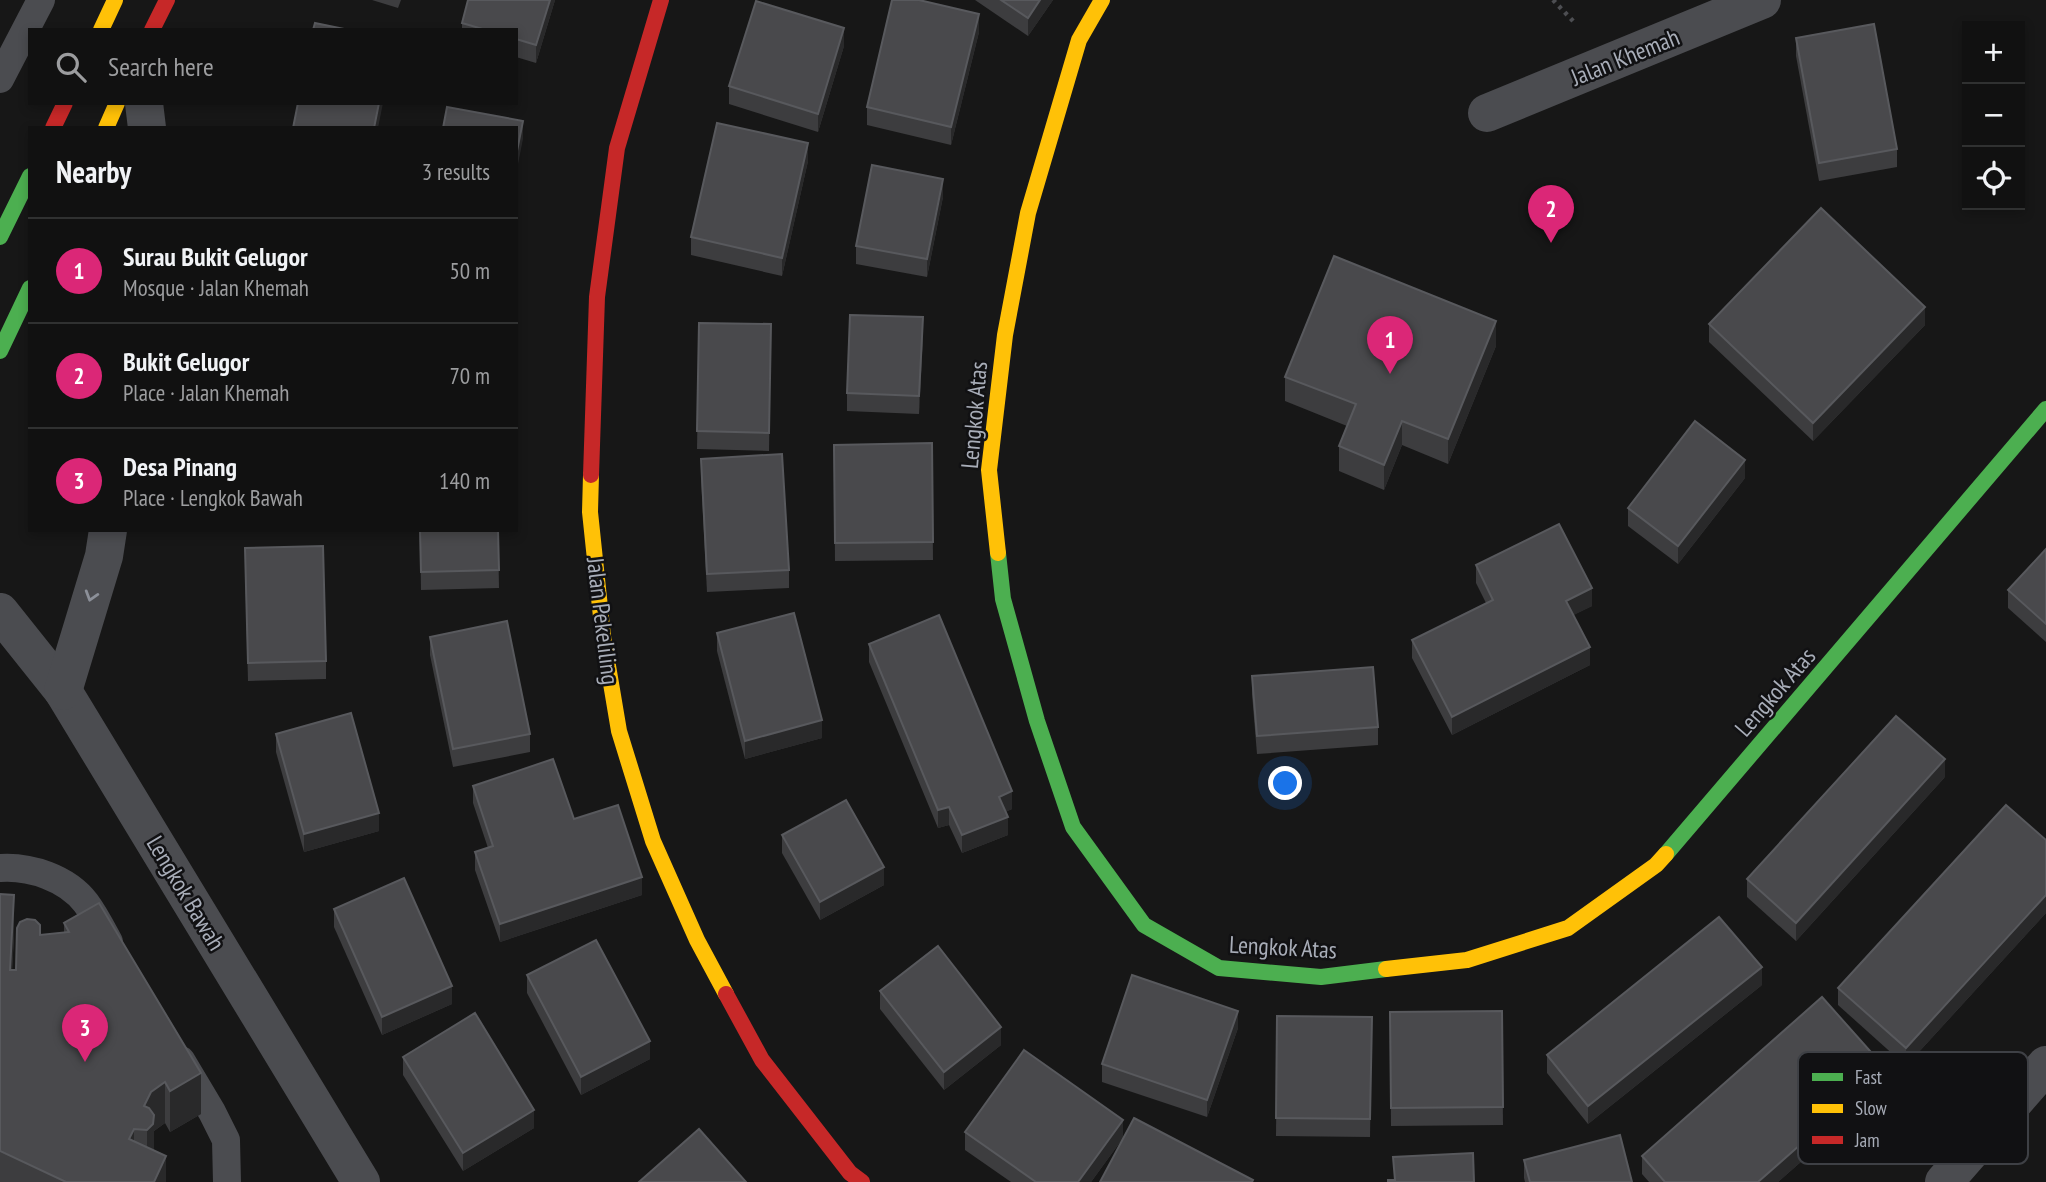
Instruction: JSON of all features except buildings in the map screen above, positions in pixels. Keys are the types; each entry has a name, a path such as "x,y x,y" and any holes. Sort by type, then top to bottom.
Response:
{"street":[{"path":"101,28 115,0"},
{"path":"153,28 167,0"},
{"name":"Jalan Pekeliling","path":"661,0 617,148 597,297 590,513 605,650 619,731 653,841 697,940 762,1060 850,1173 862,1182"},
{"name":"Lengkok Atas","path":"1102,0 1079,40 1035,186 1005,335 989,470 1003,599 1037,721 1073,827 1144,925 1219,968 1321,977 1467,960 1568,928 1656,865 2043,420"},
{"name":"Jalan Khemah","path":"1487,113 1762,0"},
{"path":"54,126 64,105"},
{"path":"107,126 116,105"},
{"path":"144,105 147,126"},
{"path":"0,237 28,180"},
{"path":"0,351 28,292"},
{"path":"62,691 104,556 108,532"},
{"name":"Lengkok Bawah","path":"0,612 62,691 362,1182"},
{"path":"2028,1086 2046,1065"},
{"path":"1944,1182 1960,1164"}],"lane":[{"path":"0,79 41,0"},
{"path":"0,868 16,867 55,878 85,901 120,960"},
{"path":"170,1042 226,1139 227,1182"}],"path":[{"path":"1553,0 1568,16"}],"traffic: fast":[{"path":"0,237 28,180"},
{"path":"0,351 28,292"},
{"path":"1666,854 2046,409"},
{"path":"998,553 1003,599 1037,721 1073,827 1144,925 1219,968 1321,977 1386,969"}],"traffic: slow":[{"path":"102,28 115,0"},
{"path":"998,553 989,470 1005,335 1028,213 1079,40 1102,0"},
{"path":"107,126 116,105"},
{"path":"591,475 590,512 603,636 619,731 653,841 697,940 726,994"},
{"path":"1386,969 1467,960 1568,928 1656,865 1666,854"}],"traffic: jam":[{"path":"153,28 167,0"},
{"path":"591,475 597,297 617,148 661,0"},
{"path":"54,126 64,105"},
{"path":"726,994 762,1060 850,1173 862,1182"}],"place":[{"name":"Bukit Gelugor","path":"1551,243"},
{"name":"Surau Bukit Gelugor","path":"1390,374"},
{"name":"Desa Pinang","path":"85,1062"}]}
